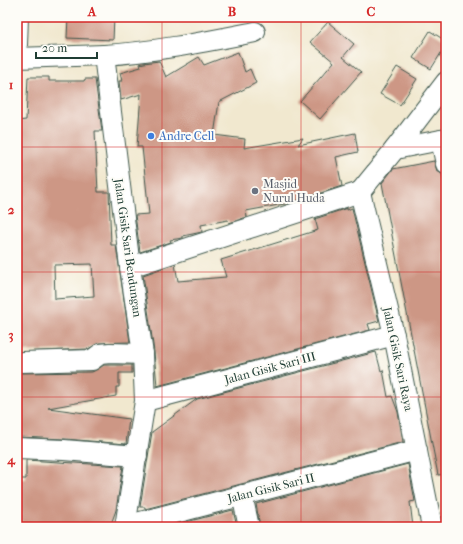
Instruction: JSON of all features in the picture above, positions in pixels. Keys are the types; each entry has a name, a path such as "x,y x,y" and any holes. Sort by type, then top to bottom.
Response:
{"street":[{"path":"17,45 18,17"},
{"path":"17,58 138,53 174,48 255,32"},
{"name":"Jalan Gisik Sari Bendungan","path":"104,55 130,267 143,354 145,402 125,527"},
{"path":"130,267 360,192 446,82"},
{"path":"395,149 444,139 446,164"},
{"name":"Jalan Gisik Sari Raya","path":"360,192 394,335 432,527"},
{"name":"Jalan Gisik Sari III","path":"145,402 394,335"},
{"path":"22,362 92,360 100,354 143,354"},
{"path":"17,448 137,456"},
{"name":"Jalan Gisik Sari II","path":"125,527 417,450"},
{"path":"242,495 249,527"}],"building":[{"path":"68,17 114,17 113,40 67,38"},
{"path":"328,22 354,44 343,57 361,72 320,119 300,101 334,62 310,42"},
{"path":"430,31 446,41 446,45 431,69 413,58"},
{"path":"238,52 245,72 250,69 256,83 219,102 214,135 245,139 244,148 303,138 298,145 355,133 358,152 336,157 342,186 290,203 246,211 247,217 229,223 228,220 201,225 202,232 183,236 183,238 170,240 171,242 140,252 135,215 149,214 142,147 137,147 141,94 121,100 119,81 122,81 120,73 141,67 140,64 159,61 166,77 199,57 204,65"},
{"path":"397,67 417,79 400,105 380,94"},
{"path":"28,77 49,77 49,81 84,81 85,79 95,79 102,131 95,131 98,192 109,192 111,245 116,245 130,342 99,343 88,349 18,352 17,121 26,120","holes":["92,264 94,296 55,299 54,265"]},
{"path":"434,161 437,171 442,174 446,196 446,474 438,475 382,183 393,169"},
{"path":"347,208 347,210 352,208 379,321 368,324 370,330 157,386 154,352 143,275 175,264 178,281 226,277 221,260 318,230 315,219"},
{"path":"376,352 381,371 383,370 388,397 392,396 398,412 403,442 145,509 145,507 140,507 152,432 197,399"},
{"path":"104,365 132,365 132,373 119,373 119,387 116,387 116,396 48,408 129,419 126,444 17,437 17,402 19,402 18,373 92,372"},
{"path":"26,460 123,466 116,510 110,527 21,527 20,479 26,479"},
{"path":"408,464 415,501 410,502 413,527 260,527 256,504"},
{"path":"233,510 237,527 167,527"}],"place":[{"name":"Andre Cell","path":"151,136"},
{"name":"Masjid Nurul Huda","path":"255,191"}]}
